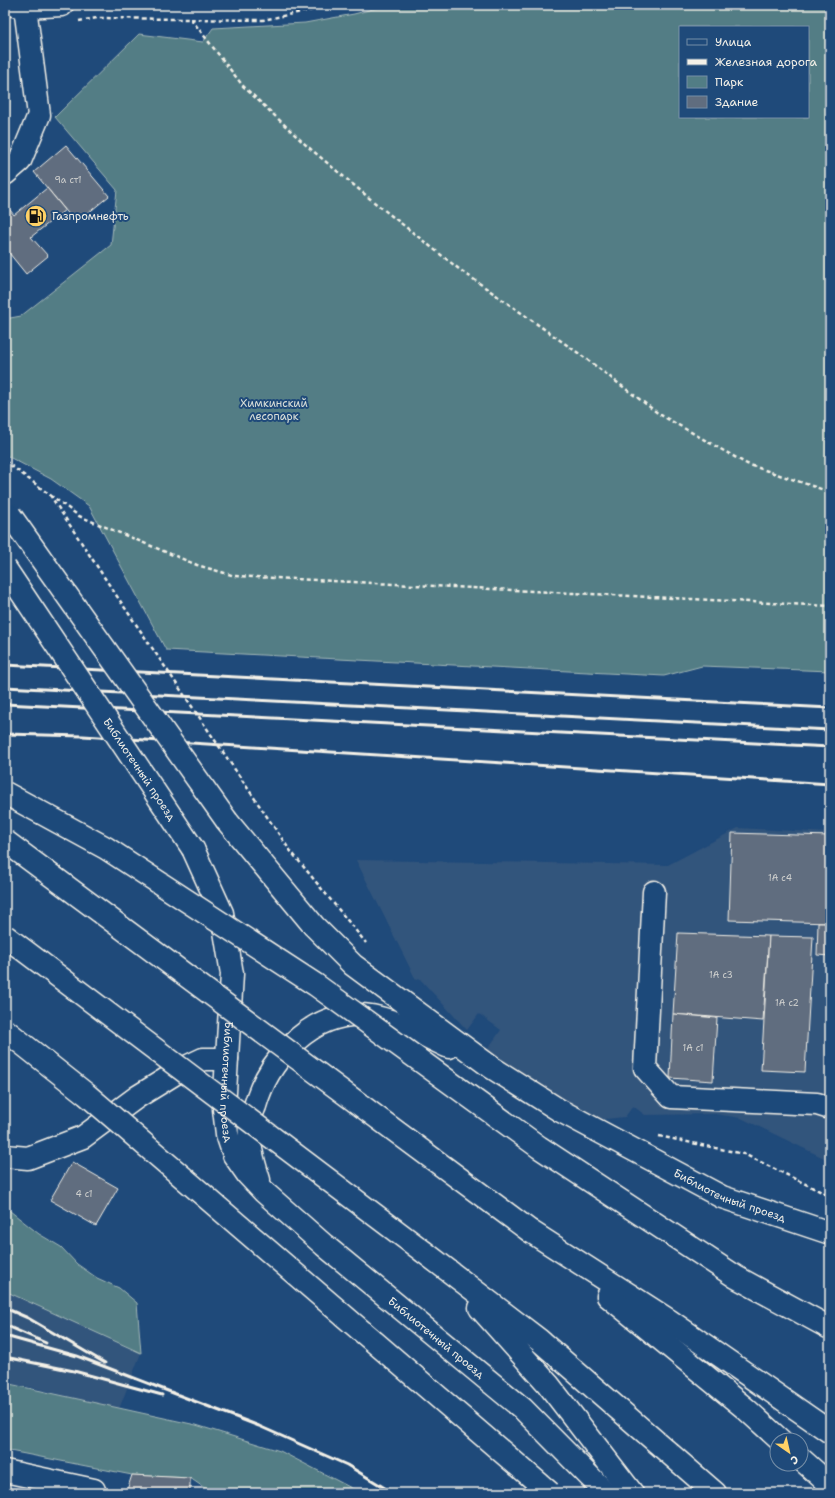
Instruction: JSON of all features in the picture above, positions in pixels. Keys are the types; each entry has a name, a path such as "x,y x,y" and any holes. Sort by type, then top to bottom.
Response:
{"main road":[{"path":"5,174 20,161 39,115 14,8 68,13"},
{"name":"Библиотечный проезд","path":"8,511 227,821 314,926 353,965 491,1067 559,1110 722,1197 830,1233"},
{"name":"Библиотечный проезд","path":"5,568 193,849 222,913 232,974 224,1110 227,1134 234,1155 248,1175 264,1192 324,1245 523,1409 606,1493"},
{"path":"5,793 106,848 316,985 539,1148 736,1277 830,1328"},
{"path":"5,841 530,1231 740,1404 771,1432"},
{"path":"654,892 645,1068 671,1097 817,1104 830,1108"},
{"path":"5,936 539,1340 715,1493"},
{"path":"264,1192 250,1151 250,1122 258,1094 276,1062 300,1037 324,1022 352,1015 383,1018 491,1067"},
{"path":"5,1030 86,1094 550,1493"},
{"path":"5,1156 28,1158 83,1137 137,1097 184,1068 203,1059 227,1059"},
{"path":"808,1226 830,1240"},
{"path":"530,1231 670,1321 830,1432"},
{"path":"424,1252 486,1314 548,1384 632,1493"},
{"path":"809,1466 830,1485"},
{"path":"5,1471 94,1490 93,1493"}],"path":[{"path":"68,13 97,18 263,20 335,5"},
{"path":"191,19 243,86 272,114 374,202 459,269 581,355 659,414 747,464 830,492"},
{"path":"5,461 79,516 197,565 235,576 830,606"},
{"path":"50,494 112,589 289,849 368,946"},
{"path":"659,1136 744,1154 830,1196"}],"shaded area":[{"path":"738,828 830,833 830,1161 741,1118 715,1114 645,1115 633,1106 625,1117 596,1120 524,1078 487,1050 501,1030 479,1014 467,1030 419,978 416,980 356,860 668,865"},
{"path":"5,1291 141,1353 119,1409 34,1388 5,1383"}],"green space":[{"name":"Химкинский лесопарк","path":"388,5 830,5 830,671 702,666 664,676 166,650 89,506 51,479 9,457 5,452 5,319 21,316 111,245 117,190 55,117 139,34 203,42 213,28 305,23 354,14"},
{"path":"5,77 7,78 10,86 9,145 5,154"},
{"path":"5,1207 39,1234 61,1247 77,1264 97,1278 119,1288 137,1303 141,1353 5,1291"},
{"path":"5,1383 196,1425 280,1451 361,1493 212,1493 190,1478 132,1475 5,1450"}],"building":[{"path":"66,145 109,196 76,223 34,172"},
{"path":"47,188 65,210 31,237 48,256 26,274 5,248 5,204 14,215"},
{"path":"732,833 830,836 830,923 729,920"},
{"path":"818,923 830,923 830,956 817,955"},
{"path":"678,933 769,936 763,1021 673,1014"},
{"path":"769,936 813,937 805,1072 761,1070"},
{"path":"673,1014 717,1018 713,1081 670,1078"},
{"path":"72,1162 118,1188 96,1226 50,1200"},
{"path":"132,1475 190,1478 190,1493 126,1493"}],"railway":[{"path":"5,665 830,708"},
{"path":"5,687 830,730"},
{"path":"5,704 830,747"},
{"path":"5,734 83,736 830,784"},
{"path":"5,1308 28,1318 105,1363"},
{"path":"5,1325 46,1343"},
{"path":"5,1336 77,1356 259,1426 347,1465 393,1493"},
{"path":"5,1357 74,1371 162,1395"}],"place":[{"name":"Газпромнефть","path":"36,216"}]}
